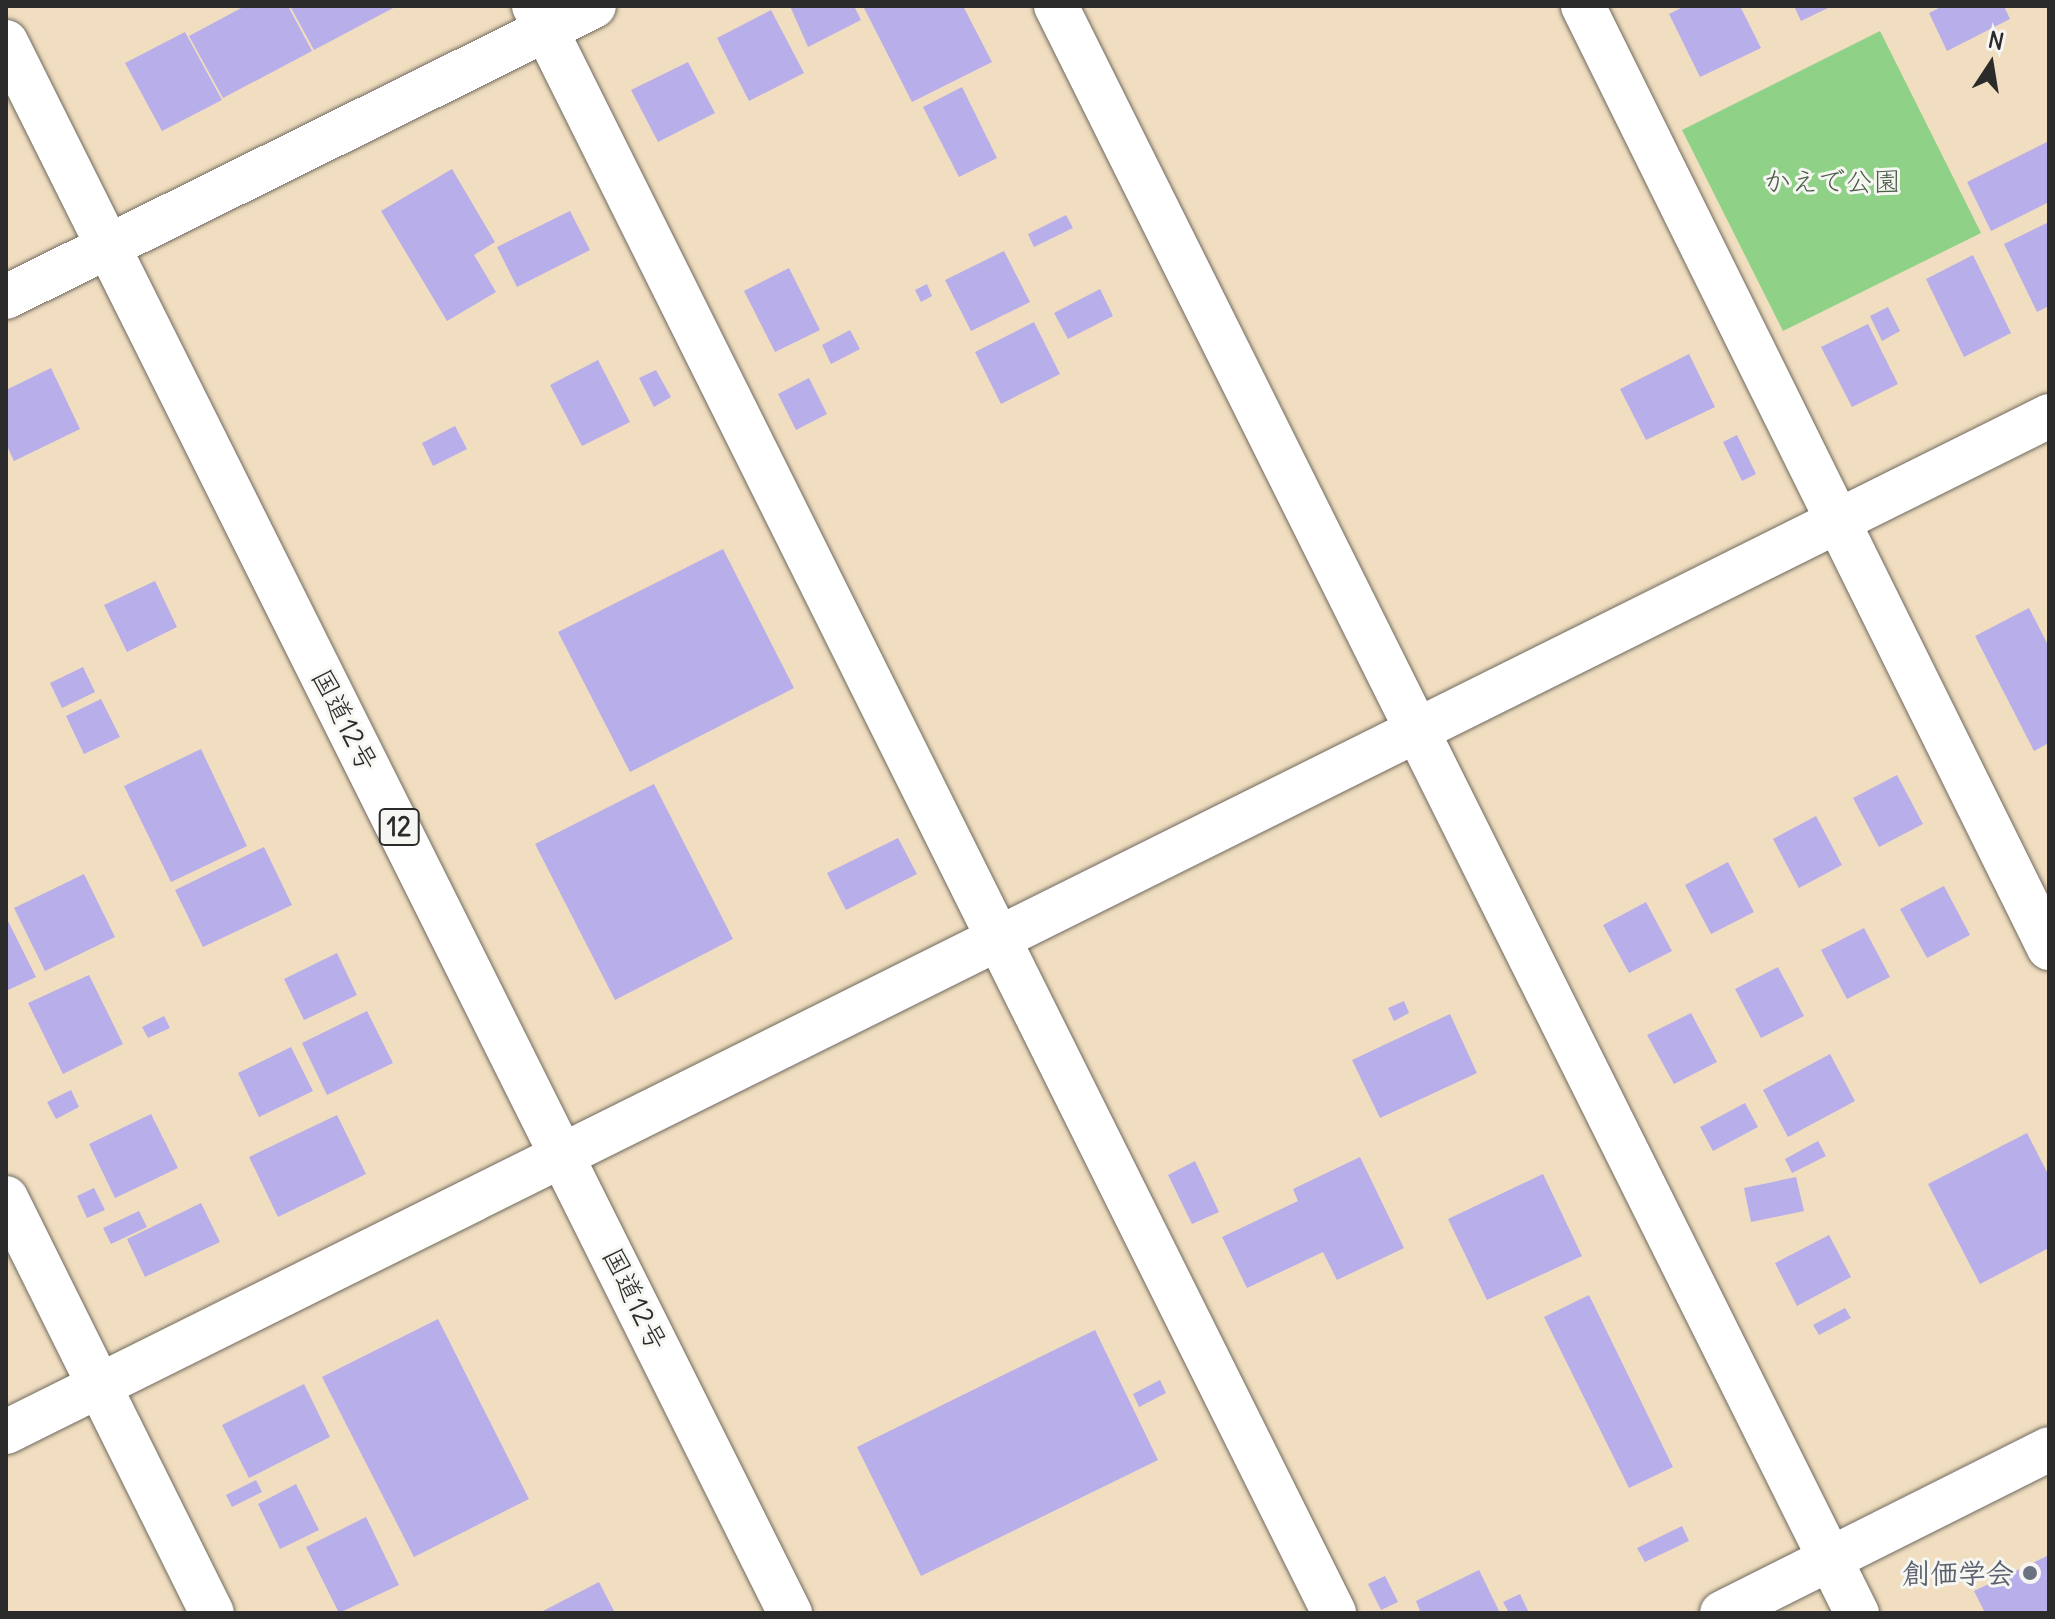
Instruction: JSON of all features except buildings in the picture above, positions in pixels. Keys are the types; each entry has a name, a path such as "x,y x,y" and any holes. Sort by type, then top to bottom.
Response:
{"main road":[{"path":"6,297 540,18 594,6"},
{"path":"1056,6 1857,1613"},
{"path":"1583,6 1840,520 2049,948"},
{"path":"540,18 1334,1613"},
{"name":"国道12号","path":"6,42 790,1613"},
{"path":"6,1432 1415,727 2049,416"},
{"path":"6,1198 212,1613"},
{"path":"1722,1613 2049,1449"}],"green space":[{"name":"かえで公園","path":"1880,31 1981,233 1783,331 1682,130"}],"place":[{"name":"創価学会","path":"2030,1573"}]}
